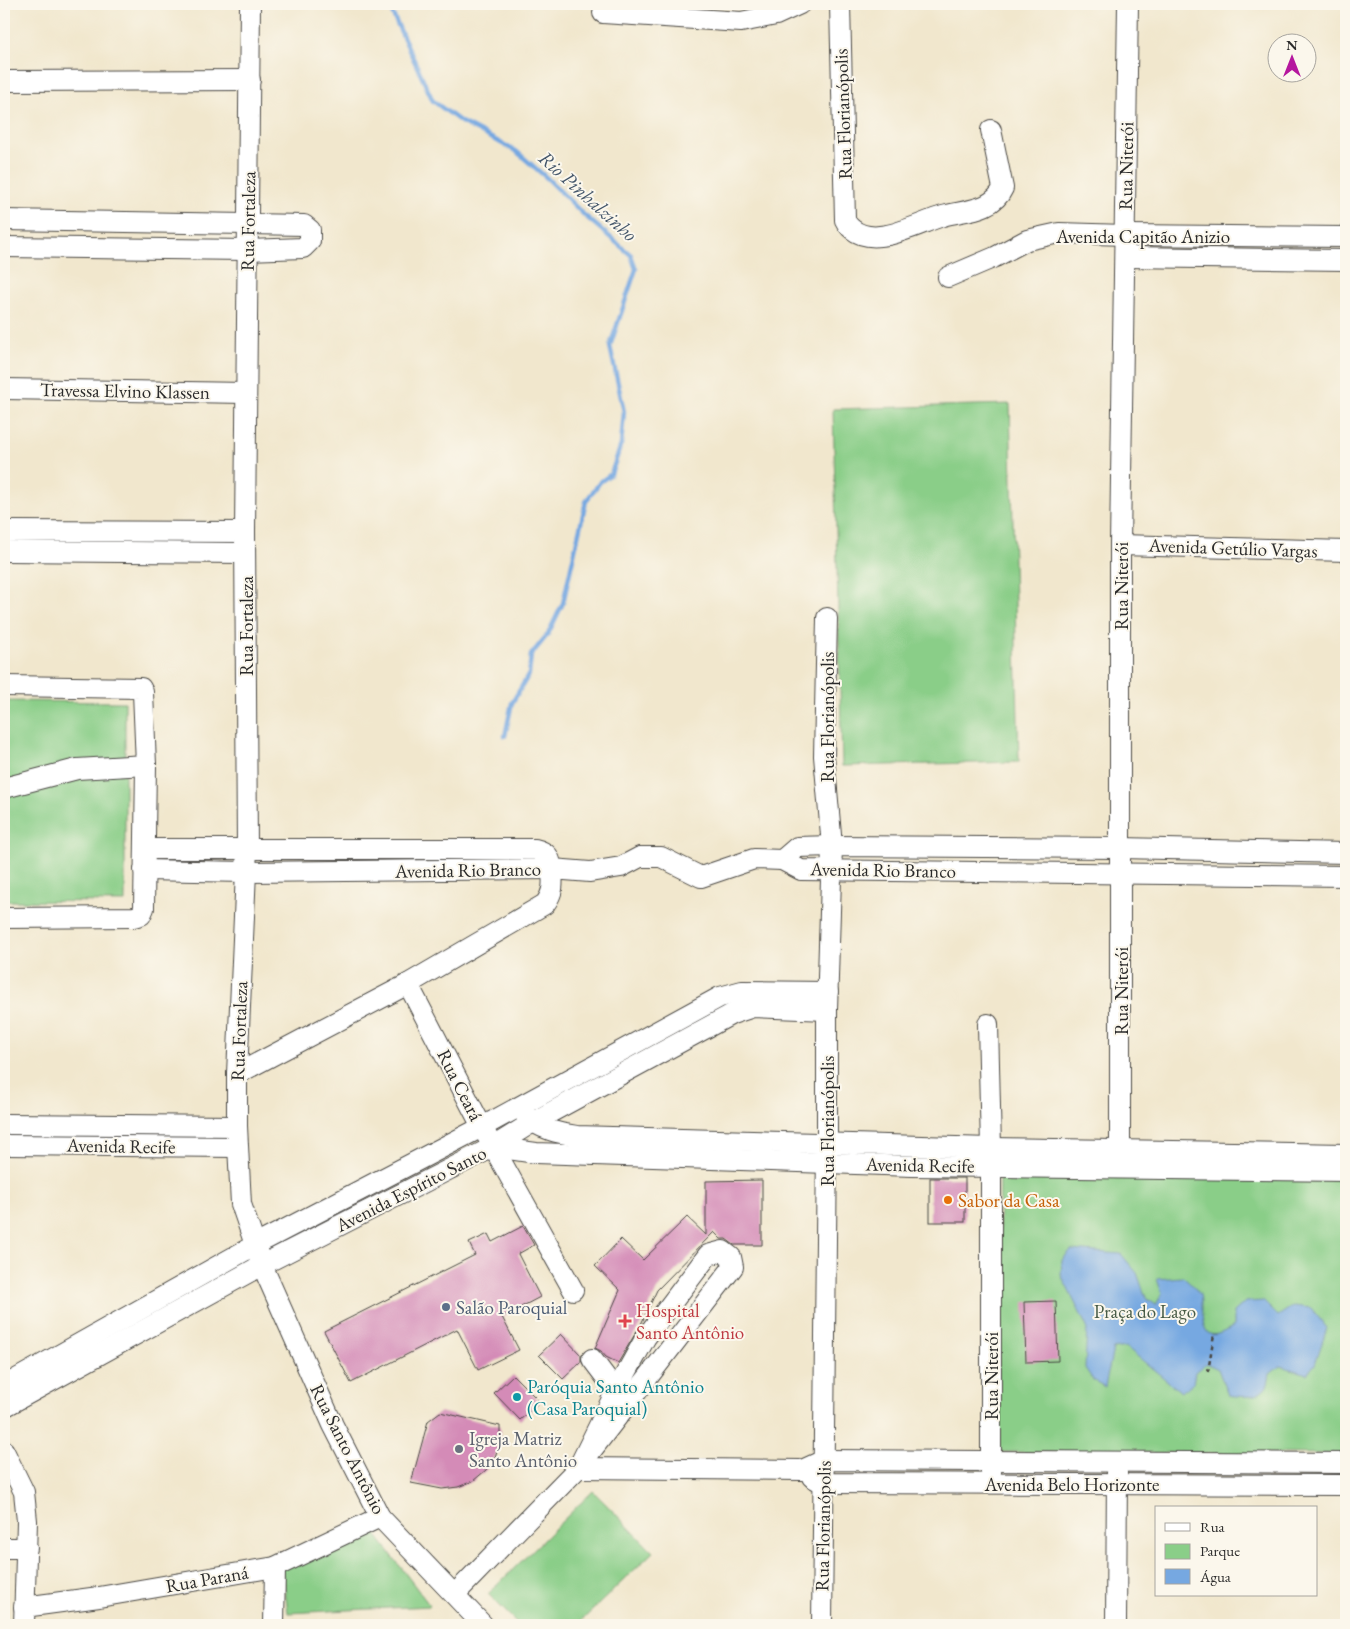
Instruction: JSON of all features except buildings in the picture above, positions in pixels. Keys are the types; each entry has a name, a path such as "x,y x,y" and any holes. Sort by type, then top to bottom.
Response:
{"street":[{"name":"Rua Fortaleza","path":"250,4 245,532 247,849 237,1074 237,1126 241,1204 254,1245"},
{"path":"603,13 741,22 776,15 800,4"},
{"name":"Rua Florianópolis","path":"840,4 847,224 856,232 868,237 898,233 943,216 977,209 994,201 1000,196 1003,188 991,130"},
{"name":"Rua Niterói","path":"1120,1159 1122,848 1120,545 1128,4"},
{"path":"4,81 250,80"},
{"path":"4,220 144,224 304,225 310,230 310,240 303,248 247,250 4,247"},
{"path":"59,248 60,222"},
{"path":"144,224 144,249"},
{"name":"Avenida Capitão Anizio","path":"948,277 1027,240 1059,233 1346,237"},
{"path":"1233,236 1233,258"},
{"path":"1308,236 1308,259"},
{"name":"Avenida Capitão Anizio","path":"1125,257 1346,260"},
{"name":"Travessa Elvino Klassen","path":"4,389 246,393"},
{"path":"4,531 245,532"},
{"path":"70,532 71,552"},
{"path":"136,532 136,552"},
{"name":"Avenida Getúlio Vargas","path":"1120,545 1346,551"},
{"path":"4,551 245,552"},
{"name":"Rua Florianópolis","path":"822,1625 827,1001 832,870 832,846 824,756 826,618"},
{"path":"4,686 141,688 143,692 146,765 144,908 141,915 134,917 4,918"},
{"path":"4,788 77,769 146,765"},
{"name":"Avenida Rio Branco","path":"1346,853 1122,848 832,846 797,847 782,860 801,870 1121,872 1346,876"},
{"path":"915,847 915,871"},
{"path":"983,847 983,871"},
{"name":"Avenida Rio Branco","path":"144,870 334,872 552,869 550,857 544,851 535,849 145,849"},
{"path":"334,872 335,849"},
{"path":"408,849 409,871"},
{"path":"1231,850 1231,874"},
{"path":"1323,853 1323,876"},
{"path":"237,1074 408,984 545,904 552,896 554,888 552,869 590,872 621,867 640,857 661,857 701,877 754,859 782,860"},
{"name":"Rua Ceará","path":"408,984 482,1127 573,1290"},
{"name":"Avenida Espírito Santo","path":"4,1407 254,1245 482,1127 720,997 742,991 827,1001"},
{"name":"Avenida Espírito Santo","path":"4,1386 262,1265 493,1147 533,1122 732,1014 753,1007 827,1001"},
{"name":"Rua Niterói","path":"988,1024 991,1157 990,1484"},
{"name":"Avenida Recife","path":"517,1107 533,1122 553,1132 722,1150"},
{"name":"Avenida Recife","path":"4,1124 237,1126"},
{"name":"Avenida Recife","path":"4,1145 238,1147"},
{"name":"Avenida Recife","path":"493,1147 536,1153 722,1150 913,1156 1281,1162 1346,1171"},
{"name":"Avenida Recife","path":"1281,1162 1346,1154"},
{"path":"382,1179 393,1198"},
{"name":"Rua Santo Antônio","path":"254,1245 333,1425 380,1517 483,1625"},
{"path":"455,1594 578,1468 622,1398 732,1266 731,1257 723,1252 708,1255 646,1337 622,1398"},
{"path":"592,1359 622,1398"},
{"path":"4,1451 24,1492 27,1521 24,1616"},
{"name":"Avenida Belo Horizonte","path":"578,1468 802,1470 824,1460 1346,1463"},
{"path":"1116,1625 1117,1461"},
{"path":"802,1470 823,1483"},
{"name":"Avenida Belo Horizonte","path":"823,1483 1346,1485"},
{"name":"Rua Paraná","path":"24,1616 99,1597 275,1567 380,1517"},
{"path":"4,1548 27,1548"},
{"path":"274,1625 275,1567"}],"path":[{"path":"1208,1372 1214,1334"}],"green space":[{"path":"1010,404 1019,762 842,766 833,409"},
{"path":"4,701 125,702 125,902 4,901"},
{"name":"Praça do Lago","path":"1000,1167 1346,1174 1346,1454 997,1452"},
{"path":"593,1491 653,1552 577,1625 519,1625 488,1594"},
{"path":"372,1529 430,1606 288,1613 282,1569"}],"water":[{"path":"1071,1250 1121,1254 1137,1273 1146,1298 1156,1305 1162,1293 1157,1279 1183,1277 1200,1295 1204,1324 1206,1330 1213,1335 1234,1326 1234,1312 1245,1302 1263,1301 1278,1316 1293,1306 1311,1308 1327,1328 1315,1364 1307,1374 1280,1366 1270,1374 1268,1385 1264,1390 1255,1395 1244,1396 1228,1395 1218,1369 1206,1363 1195,1372 1193,1384 1181,1392 1126,1347 1113,1349 1105,1387 1093,1380 1085,1368 1087,1327 1061,1275 1062,1260"}],"waterway":[{"name":"Rio Pinhalzinho","path":"388,4 433,101 461,122 516,151 548,179 584,215 631,255 636,269 610,346 624,412 621,445 611,474 600,482 586,501 563,603 548,634 531,655 529,674 512,703 505,736"}],"place":[{"name":"Sabor da Casa","path":"948,1200"},
{"name":"Salão Paroquial","path":"446,1307"},
{"name":"Hospital Santo Antônio","path":"625,1321"},
{"name":"Paróquia Santo Antônio (Casa Paroquial)","path":"517,1397"},
{"name":"Igreja Matriz Santo Antônio","path":"459,1449"}]}
